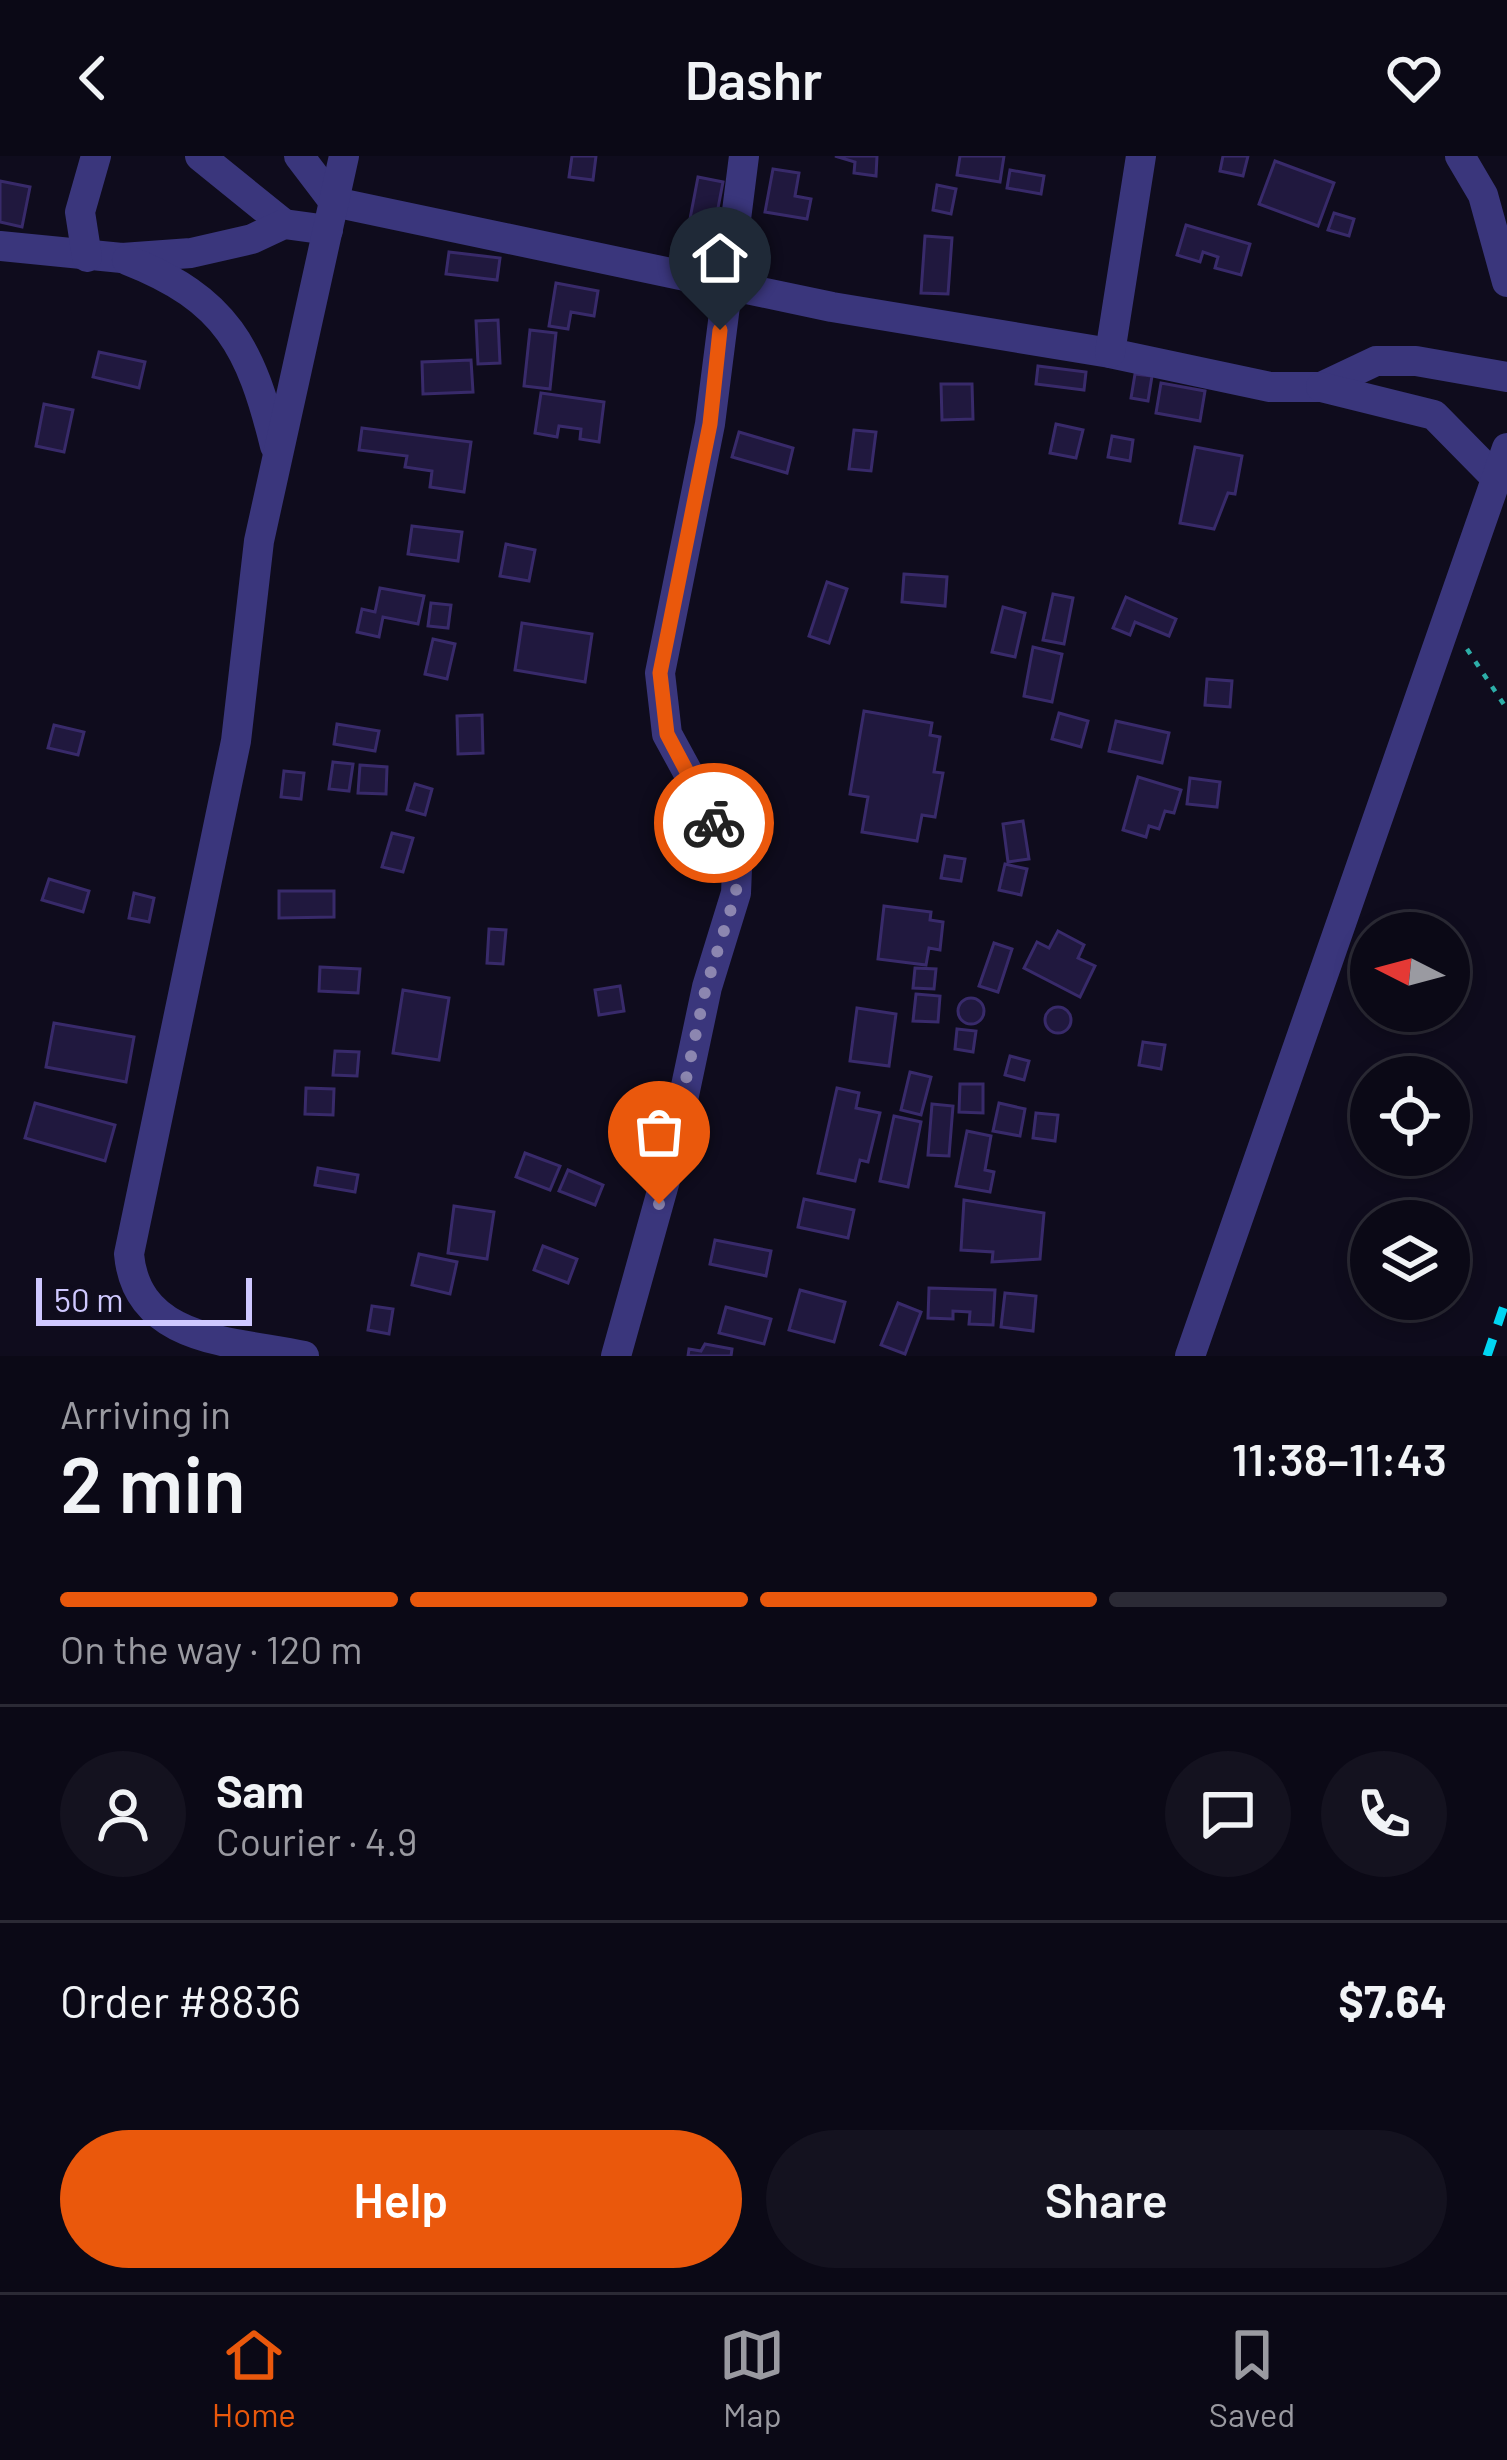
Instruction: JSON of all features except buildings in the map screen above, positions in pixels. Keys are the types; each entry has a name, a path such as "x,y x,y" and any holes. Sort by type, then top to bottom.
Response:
{"street":[{"path":"87,256 80,212 96,156"},
{"path":"200,156 284,224"},
{"path":"299,156 331,216"},
{"path":"304,1356 176,1329 139,1294 132,1282 129,1254 236,741 259,541 344,156"},
{"path":"616,1356 670,1166 706,987 736,893 737,869 673,747 660,706 660,673 710,424 744,156"},
{"path":"1110,353 1141,156"},
{"path":"1460,156 1483,195 1507,282"},
{"path":"0,246 122,258 191,253 252,239 284,224 331,216 726,283 832,307 1110,353 1270,387 1321,387 1434,415 1496,478"},
{"path":"122,258 160,273 206,304 237,336 259,382 278,456"},
{"path":"1321,387 1376,361 1416,362 1507,377"},
{"path":"1190,1356 1507,448"}],"path":[{"path":"1444,626 1475,657 1507,709"}],"railway":[{"path":"1487,1356 1507,1297"}],"way so far":[{"path":"659,1204 706,987 736,893 737,869 714,823"}],"route":[{"path":"714,823 667,734 660,706 660,673 710,424 720,330"}]}
